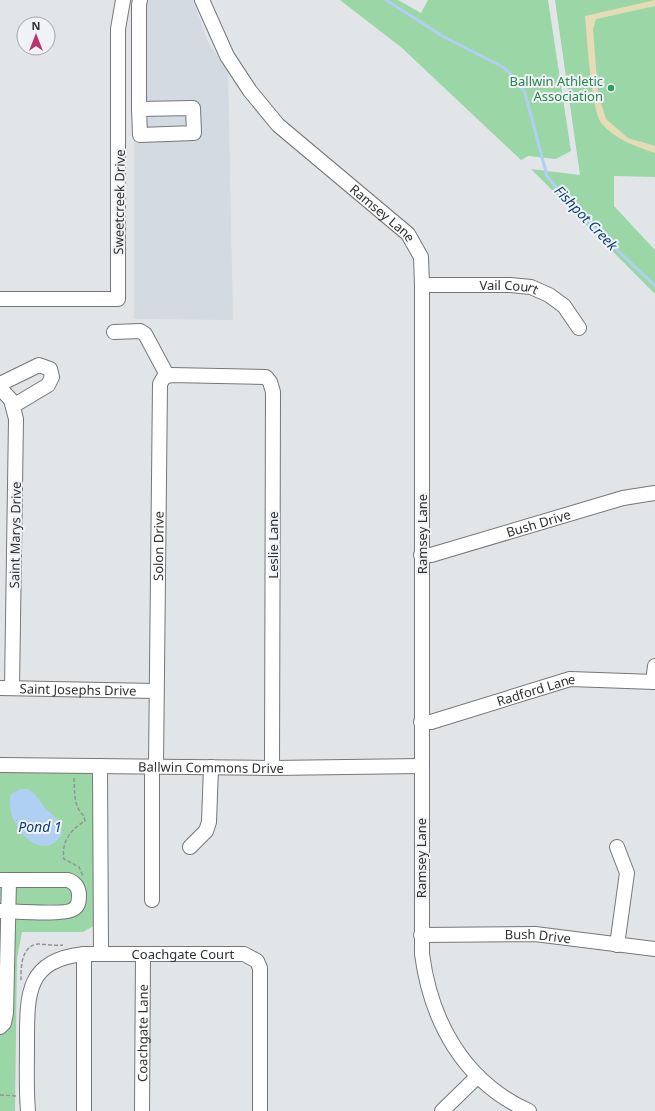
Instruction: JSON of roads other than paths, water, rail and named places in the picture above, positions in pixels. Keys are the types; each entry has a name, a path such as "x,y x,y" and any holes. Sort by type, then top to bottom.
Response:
{"street":[{"name":"Sweetcreek Drive","path":"6,299 118,299 118,29 123,0"},
{"path":"139,109 138,5 140,0"},
{"name":"Ramsey Lane","path":"202,0 227,56 250,91 278,125 408,234 420,257 422,285 421,935 424,969 436,1014 455,1050 478,1076 507,1099 529,1111"},
{"name":"Vail Court","path":"422,285 510,285 531,287 549,295 564,306 579,328"},
{"path":"114,332 140,331 145,334 167,376"},
{"path":"0,384 39,365 50,369 52,377 48,385 12,406"},
{"name":"Leslie Lane","path":"167,376 266,377 270,382 273,392 272,768"},
{"name":"Solon Drive","path":"152,900 160,386 161,380 167,376"},
{"name":"Saint Marys Drive","path":"0,388 11,400 16,419 6,688"},
{"name":"Bush Drive","path":"422,555 431,555 623,498 655,493"},
{"name":"Radford Lane","path":"422,722 431,722 570,679 654,682 655,666"},
{"name":"Saint Josephs Drive","path":"6,688 156,691"},
{"name":"Ballwin Commons Drive","path":"0,765 272,768 422,766"},
{"path":"100,766 101,954"},
{"path":"190,847 206,831 209,822 211,767"},
{"path":"617,847 626,873 617,945"},
{"path":"0,1027 4,1023 6,1013 5,911 5,880 68,880 74,883 78,888 79,902 76,908 72,911 5,911"},
{"name":"Bush Drive","path":"421,935 535,934 655,949"},
{"path":"84,954 84,1111"},
{"name":"Coachgate Court","path":"28,1111 27,1005 30,989 40,973 53,962 63,957 84,954 244,954 257,961 260,968 260,1111"},
{"name":"Coachgate Lane","path":"142,1111 143,954"},
{"path":"442,1111 478,1076"}],"water":[{"name":"Pond 1","path":"21,789 28,789 34,793 45,808 58,820 62,834 54,843 44,846 35,843 26,837 18,827 12,816 10,805 11,794"}],"waterway":[{"name":"Fishpot Creek","path":"386,0 444,37 503,67 516,79 525,93 547,176 570,205 655,286"}],"place":[{"name":"Ballwin Athletic Association","path":"611,88"}]}
